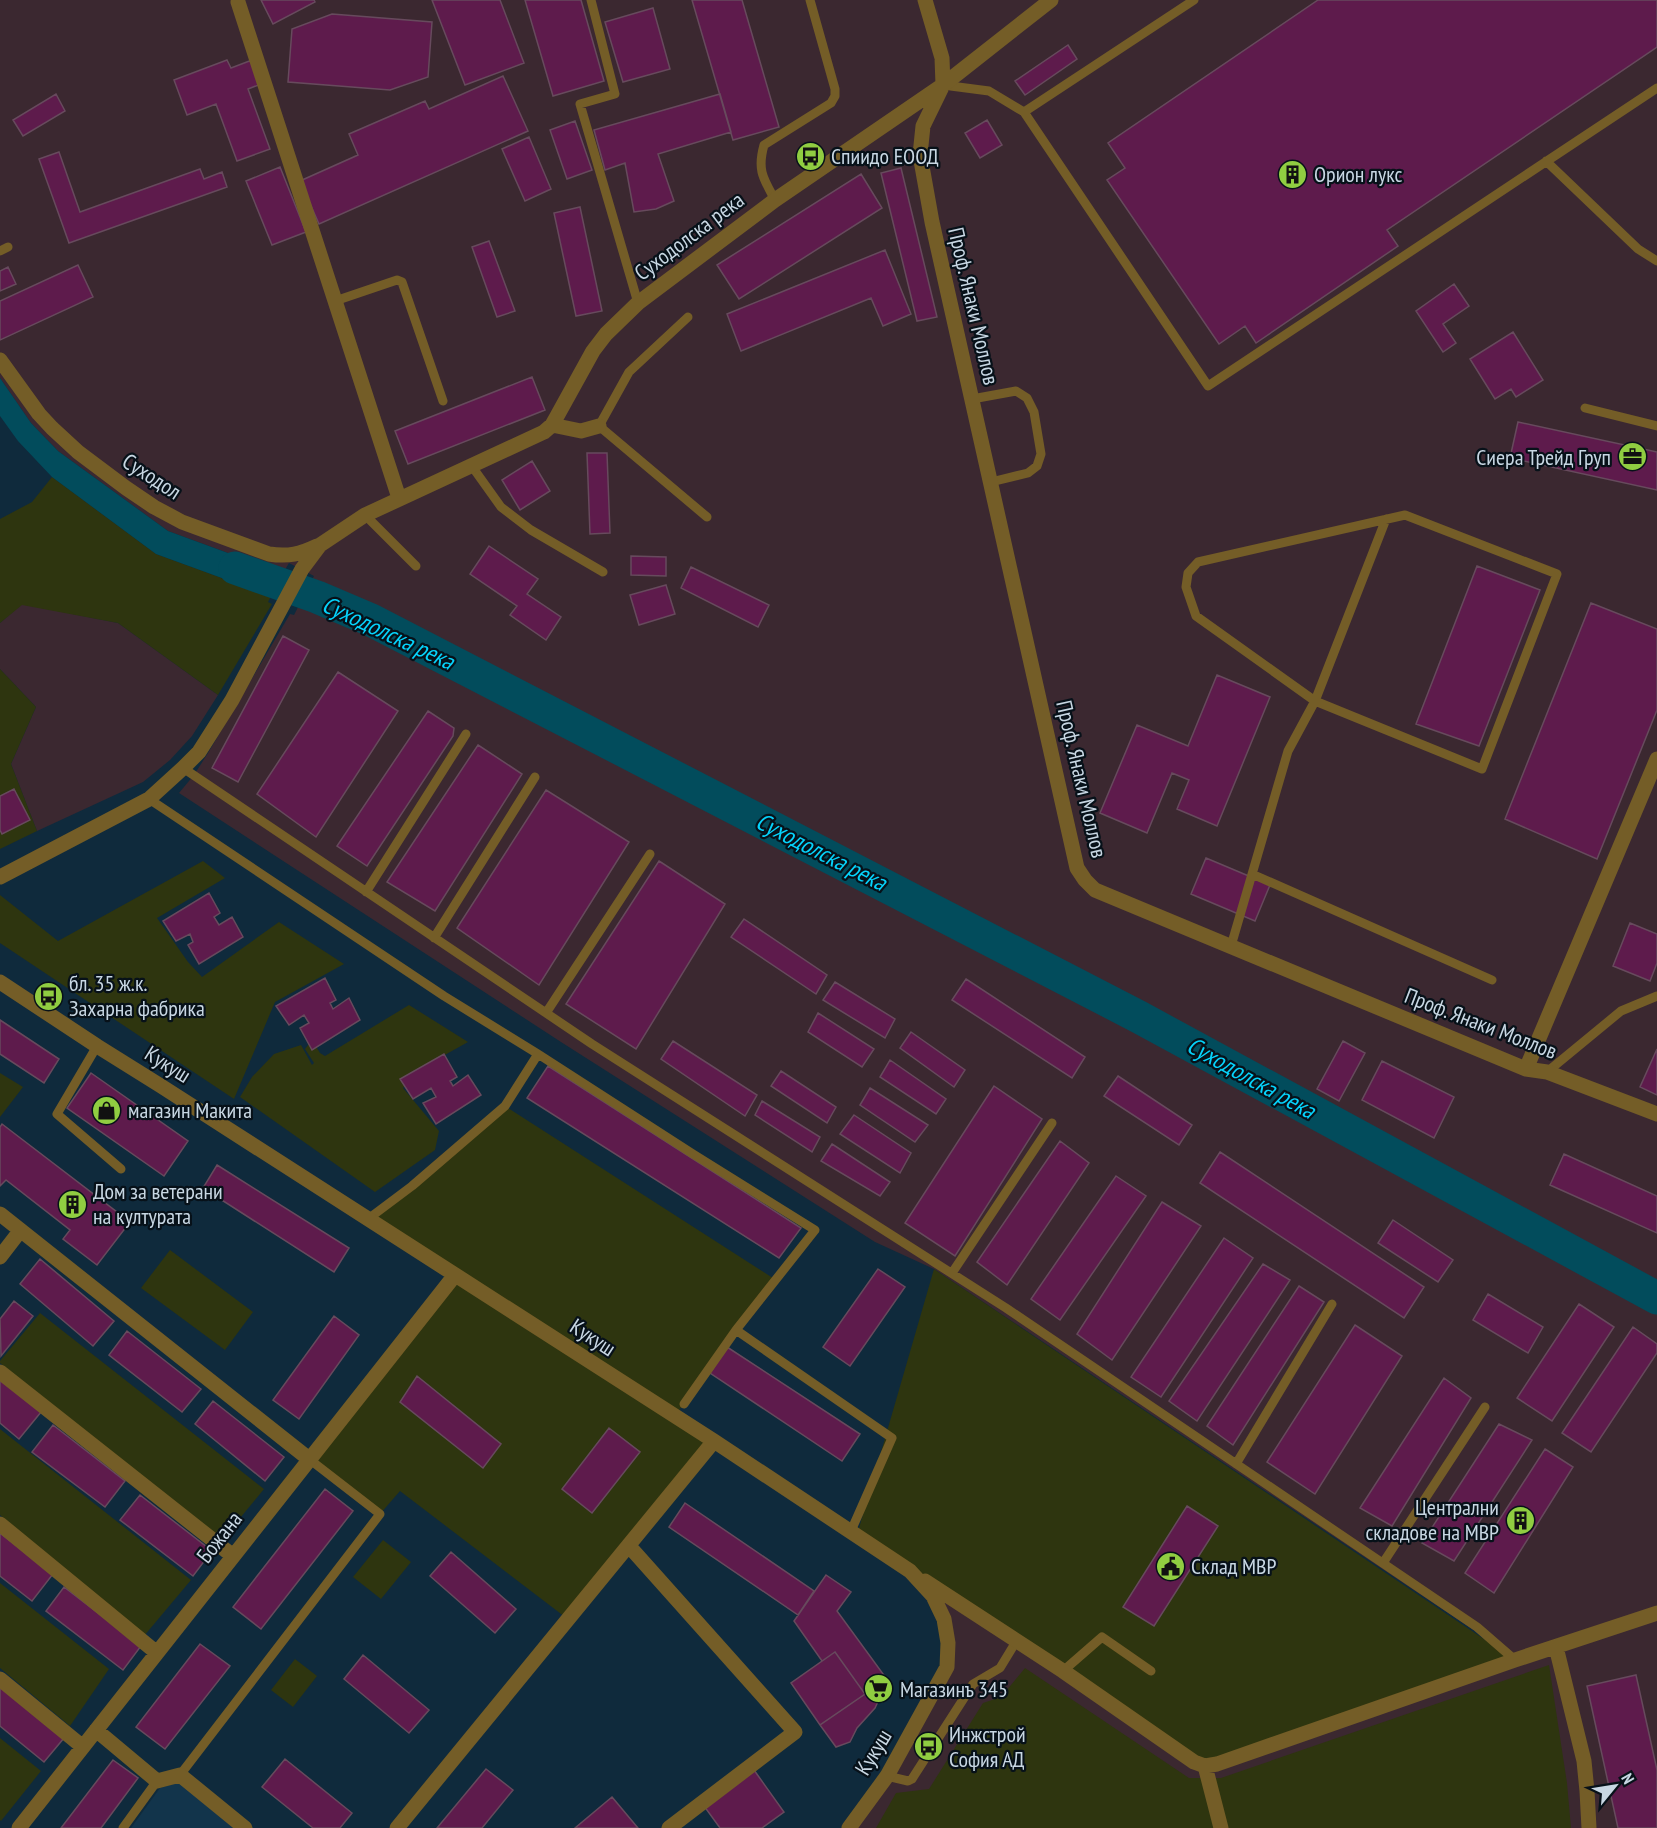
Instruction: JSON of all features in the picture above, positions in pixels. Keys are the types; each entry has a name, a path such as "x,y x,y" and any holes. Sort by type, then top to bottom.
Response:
{"street":[{"path":"925,0 942,58 943,85"},
{"name":"Суходолска река","path":"552,425 593,351 606,334 638,303 775,200 943,85 1052,0"},
{"path":"238,2 399,498"},
{"name":"Проф. Янаки Моллов","path":"943,85 923,126 920,155 932,222 1077,868 1085,880 1095,890 1526,1069 1547,1072 1657,1114"},
{"name":"Суходол","path":"0,360 39,414 52,428 78,452 154,507 182,522 269,554 284,556 302,553 320,545"},
{"path":"0,877 149,799 199,752 232,700 302,569 320,545 364,515 544,432 552,425 582,431 599,426"},
{"path":"1526,1069 1657,759"},
{"name":"Кукуш","path":"0,982 910,1571 933,1596 944,1619 948,1643 947,1667 887,1776 849,1828"},
{"path":"0,1214 309,1459"},
{"path":"0,1257 20,1231"},
{"name":"Божана","path":"19,1828 455,1275"},
{"path":"0,1372 233,1556"},
{"path":"397,1828 714,1442"},
{"path":"0,1524 157,1653"},
{"path":"629,1546 795,1732 669,1828"},
{"path":"910,1571 1017,1640 1194,1762 1205,1766 1228,1761 1515,1660 1657,1613"},
{"path":"1556,1647 1584,1761 1589,1828"},
{"path":"0,1679 82,1747"},
{"path":"96,1730 158,1781 180,1775 245,1828"},
{"path":"1205,1766 1221,1828"}],"lane":[{"path":"591,0 615,94 580,104 638,303"},
{"path":"775,200 763,177 760,159 764,145 831,103 835,96 810,0"},
{"path":"1024,112 1194,0"},
{"path":"943,85 989,91 1024,112 1208,386 1657,88"},
{"path":"1546,161 1638,249 1657,261"},
{"path":"335,301 397,280 402,282 443,401"},
{"path":"688,317 629,372 599,426 707,517"},
{"path":"972,399 1016,391 1027,398 1034,412 1041,454 1037,466 1028,474 991,482"},
{"path":"1586,408 1657,426"},
{"path":"471,465 501,507 531,530 603,572"},
{"path":"364,515 416,566"},
{"path":"1405,515 1557,574 1482,769 1315,701 1196,616 1186,587 1188,573 1198,562 1405,515"},
{"path":"1231,946 1288,751 1315,701 1386,519"},
{"path":"366,892 466,734"},
{"path":"183,768 546,1013 952,1273 1477,1627 1515,1660"},
{"path":"434,938 535,777"},
{"path":"149,799 444,996 815,1230 736,1330 684,1404"},
{"path":"546,1013 650,854"},
{"path":"1252,874 1492,980"},
{"path":"1547,1072 1621,1011 1657,996"},
{"path":"97,1046 57,1114 121,1169"},
{"path":"368,1219 412,1186 505,1106 538,1054"},
{"path":"952,1273 1052,1123"},
{"path":"1236,1464 1332,1304"},
{"path":"736,1330 892,1438 851,1531"},
{"path":"1383,1563 1485,1407"},
{"path":"180,1775 380,1514 309,1459"},
{"path":"1063,1671 1102,1636 1151,1671"},
{"path":"887,1776 908,1781 912,1779 973,1683 1000,1668 1017,1640"},
{"path":"123,1828 158,1781"}],"shaded area":[{"path":"0,0 1657,0 1657,1828 849,1828 947,1667 933,1596 1514,1660 1475,1631 934,1269 875,1242 561,1042 179,793 208,753 290,614 294,615 314,576 289,563 283,573 168,531 58,451 31,423 0,378"},
{"path":"0,378 31,423 58,451 168,531 283,573 271,596 156,554 52,477 18,441 0,416"},
{"path":"22,604 118,623 218,695 192,736 170,760 143,782 37,831 11,764 36,707 0,669 0,623"},
{"path":"181,1782 237,1828 131,1828 160,1788"}],"green space":[{"path":"52,477 156,554 271,596 268,602 272,604 218,695 118,623 22,605 0,623 0,519 32,502"},
{"path":"0,669 36,707 11,764 37,831 0,849"},
{"path":"203,861 225,878 157,918 188,962 202,977 279,922 344,964 275,1002 234,1099 0,943 0,895 58,941"},
{"path":"409,1005 468,1042 418,1070 403,1088 439,1131 435,1150 375,1192 240,1097 252,1077 274,1054 301,1045 312,1065 314,1063 305,1049 312,1040 320,1053 325,1056"},
{"path":"0,1073 23,1087 0,1117"},
{"path":"505,1106 776,1280 736,1330 675,1416 714,1441 569,1620 400,1491 380,1514 309,1459 455,1275 368,1219"},
{"path":"170,1250 253,1312 225,1350 141,1288"},
{"path":"934,1269 1515,1660 1205,1766 857,1535"},
{"path":"40,1313 264,1489 222,1540 0,1363"},
{"path":"0,1429 191,1580 144,1636 0,1515"},
{"path":"383,1540 411,1562 381,1599 353,1577"},
{"path":"0,1583 109,1669 70,1726 0,1668"},
{"path":"295,1659 317,1676 293,1707 271,1690"},
{"path":"1549,1665 1567,1783 1571,1828 876,1828 896,1793 929,1789 983,1703 1001,1697 1025,1668 1189,1778 1221,1778"},
{"path":"0,1738 41,1771 1,1821 0,1820"}],"building":[{"path":"261,0 314,0 315,2 273,24"},
{"path":"432,0 500,0 524,63 465,85"},
{"path":"525,0 581,0 604,81 553,96"},
{"path":"692,0 742,0 779,127 733,140"},
{"name":"Орион лукс","path":"1318,0 1657,0 1657,47 1387,230 1398,246 1256,343 1245,326 1219,344 1107,180 1125,168 1108,143"},
{"path":"653,8 670,69 623,82 605,22"},
{"path":"332,14 432,22 428,77 390,90 288,82 292,29"},
{"path":"1068,45 1077,59 1025,95 1015,81"},
{"path":"227,60 231,68 252,60 261,84 248,89 270,149 237,161 216,104 187,115 174,80"},
{"path":"503,76 528,131 319,224 300,181 358,155 349,134 425,101 429,109"},
{"path":"56,94 65,111 23,136 13,120"},
{"path":"720,94 731,132 658,154 674,201 656,209 634,212 625,163 605,170 594,130"},
{"path":"987,120 1002,145 980,158 965,133"},
{"path":"575,121 592,170 567,179 550,130"},
{"path":"529,137 551,189 525,201 502,149"},
{"path":"59,152 80,212 200,169 204,179 222,172 227,187 69,243 39,159"},
{"path":"280,167 306,232 272,245 246,181"},
{"path":"901,168 937,317 917,321 881,173"},
{"path":"861,174 882,208 739,299 717,265"},
{"path":"580,207 602,311 576,316 554,213"},
{"path":"489,241 515,311 497,317 472,247"},
{"path":"885,250 911,314 883,326 871,298 741,351 727,314"},
{"path":"78,265 93,297 0,340 0,301"},
{"path":"8,267 16,284 0,291 0,271"},
{"path":"1454,284 1469,306 1443,324 1456,343 1443,352 1416,311"},
{"path":"1513,332 1543,380 1516,397 1511,389 1495,399 1470,359"},
{"path":"532,377 545,410 408,464 395,431"},
{"path":"1518,422 1657,452 1657,490 1510,458"},
{"path":"587,453 607,453 610,533 590,534"},
{"path":"532,461 550,491 520,510 502,480"},
{"path":"489,546 538,579 527,594 561,617 546,640 510,615 517,606 470,574"},
{"path":"631,556 666,557 666,576 631,575"},
{"path":"1477,566 1540,590 1479,746 1416,724"},
{"path":"691,567 769,605 758,627 681,588"},
{"path":"666,585 675,614 639,625 630,595"},
{"path":"1591,603 1657,629 1657,710 1597,859 1505,819"},
{"path":"283,636 309,650 238,782 212,768"},
{"path":"338,672 398,711 316,837 257,794"},
{"path":"1217,675 1270,697 1217,826 1177,809 1189,780 1172,773 1147,833 1100,813 1137,725 1188,746"},
{"path":"428,711 454,728 453,736 367,866 337,846"},
{"path":"478,745 522,774 435,911 387,882"},
{"path":"14,789 30,820 2,834 0,796"},
{"path":"546,790 629,842 539,985 457,928"},
{"path":"1206,858 1270,885 1255,921 1191,894"},
{"path":"659,861 725,904 636,1049 566,1004"},
{"path":"209,893 220,913 214,917 219,925 232,917 243,937 199,964 188,945 193,942 190,934 176,941 163,921"},
{"path":"744,919 827,975 816,994 731,937"},
{"path":"1630,923 1657,934 1657,963 1650,981 1613,966"},
{"path":"325,978 336,1000 330,1003 333,1009 349,998 360,1020 312,1050 300,1028 309,1023 304,1015 289,1025 276,1006"},
{"path":"966,979 1085,1057 1072,1078 952,1000"},
{"path":"835,982 895,1019 885,1038 823,1000"},
{"path":"818,1013 874,1049 862,1067 808,1032"},
{"path":"0,1020 59,1059 44,1083 0,1054"},
{"path":"911,1032 965,1070 954,1087 900,1048"},
{"path":"673,1041 757,1095 745,1116 661,1059"},
{"path":"1343,1041 1365,1053 1339,1101 1317,1089"},
{"path":"1657,1049 1657,1095 1640,1087"},
{"path":"444,1054 457,1077 450,1081 453,1086 468,1075 481,1095 436,1124 423,1103 436,1097 431,1088 413,1099 400,1079"},
{"path":"890,1060 946,1099 936,1114 880,1077"},
{"path":"1382,1061 1454,1097 1434,1138 1362,1100"},
{"path":"548,1066 801,1228 779,1258 527,1098"},
{"path":"781,1071 836,1107 827,1123 771,1086"},
{"path":"91,1073 188,1141 164,1176 67,1108"},
{"path":"1118,1076 1192,1125 1179,1145 1104,1096"},
{"path":"994,1086 1042,1119 955,1256 905,1223"},
{"path":"870,1088 928,1125 915,1142 860,1105"},
{"path":"762,1101 820,1137 812,1152 755,1115"},
{"path":"854,1115 911,1153 900,1173 840,1134"},
{"name":"Дом за ветерани на културата","path":"2,1124 130,1222 97,1265 63,1239 70,1230 6,1180 0,1186 0,1127"},
{"path":"1060,1141 1089,1163 1007,1285 977,1262"},
{"path":"832,1144 890,1182 880,1196 821,1161"},
{"path":"1220,1152 1424,1287 1404,1318 1200,1183"},
{"path":"1564,1154 1657,1196 1657,1233 1550,1185"},
{"path":"217,1165 349,1248 334,1272 203,1188"},
{"path":"1116,1176 1146,1196 1060,1320 1031,1299"},
{"path":"1162,1202 1201,1226 1112,1360 1077,1334"},
{"path":"1393,1220 1453,1260 1438,1282 1378,1243"},
{"path":"1224,1238 1253,1258 1161,1397 1131,1377"},
{"path":"40,1259 114,1321 93,1346 20,1284"},
{"path":"1263,1264 1290,1280 1197,1421 1169,1401"},
{"path":"878,1269 905,1287 850,1366 823,1347"},
{"path":"1299,1286 1324,1302 1233,1445 1207,1426"},
{"path":"1488,1294 1543,1327 1528,1353 1473,1320"},
{"path":"14,1301 33,1316 1,1356 0,1319"},
{"path":"1579,1304 1614,1327 1552,1421 1517,1398"},
{"path":"334,1316 359,1335 299,1419 273,1400"},
{"path":"1355,1325 1402,1356 1315,1494 1267,1462"},
{"path":"1633,1327 1657,1344 1657,1353 1591,1452 1562,1433"},
{"path":"127,1331 201,1389 182,1412 109,1355"},
{"path":"727,1347 860,1434 842,1461 710,1373"},
{"path":"417,1376 501,1444 483,1468 400,1402"},
{"path":"0,1378 41,1412 19,1439 0,1423"},
{"path":"1444,1378 1471,1398 1392,1526 1360,1508"},
{"path":"213,1401 284,1457 265,1481 195,1424"},
{"path":"1499,1424 1532,1440 1454,1561 1422,1543"},
{"path":"53,1425 125,1481 105,1507 32,1452"},
{"path":"609,1428 640,1452 592,1513 562,1489"},
{"name":"Централни складове на МВР","path":"1545,1449 1573,1467 1494,1593 1465,1573"},
{"path":"325,1489 353,1511 261,1629 233,1607"},
{"path":"140,1495 212,1551 193,1576 120,1520"},
{"path":"685,1503 814,1591 798,1615 669,1527"},
{"name":"Склад МВР","path":"1187,1506 1218,1526 1154,1626 1123,1607"},
{"path":"0,1533 53,1574 32,1601 0,1576"},
{"path":"451,1552 516,1609 495,1633 430,1576"},
{"path":"826,1575 851,1592 837,1611 886,1678 877,1684 881,1695 875,1708 857,1728 850,1742 836,1747 820,1725 865,1694 835,1652 822,1661 794,1621"},
{"path":"64,1587 141,1646 123,1670 46,1611"},
{"path":"200,1644 230,1666 165,1749 136,1727"},
{"path":"835,1652 865,1694 820,1725 791,1683"},
{"path":"363,1655 429,1710 409,1733 344,1679"},
{"path":"1636,1675 1657,1770 1657,1828 1618,1828 1587,1686"},
{"path":"0,1685 64,1738 44,1762 0,1726"},
{"path":"285,1759 352,1813 340,1828 313,1828 262,1787"},
{"path":"113,1760 138,1778 101,1828 61,1828"},
{"path":"486,1769 513,1790 482,1828 437,1828"},
{"path":"754,1770 784,1812 762,1828 720,1828 704,1806"},
{"path":"612,1797 638,1828 575,1828"}],"waterway":[{"name":"Суходолска река","path":"235,568 317,597 371,620 1139,1017 1657,1298"}],"place":[{"name":"Спиидо ЕООД","path":"810,156"},
{"name":"Орион лукс","path":"1293,174"},
{"name":"Сиера Трейд Груп","path":"1632,457"},
{"name":"бл. 35 ж.к. Захарна фабрика","path":"48,996"},
{"name":"магазин Макита","path":"107,1110"},
{"name":"Дом за ветерани на културата","path":"72,1204"},
{"name":"Централни складове на МВР","path":"1520,1520"},
{"name":"Склад МВР","path":"1170,1566"},
{"name":"Магазинъ 345","path":"879,1689"},
{"name":"Инжстрой София АД","path":"928,1747"}]}
